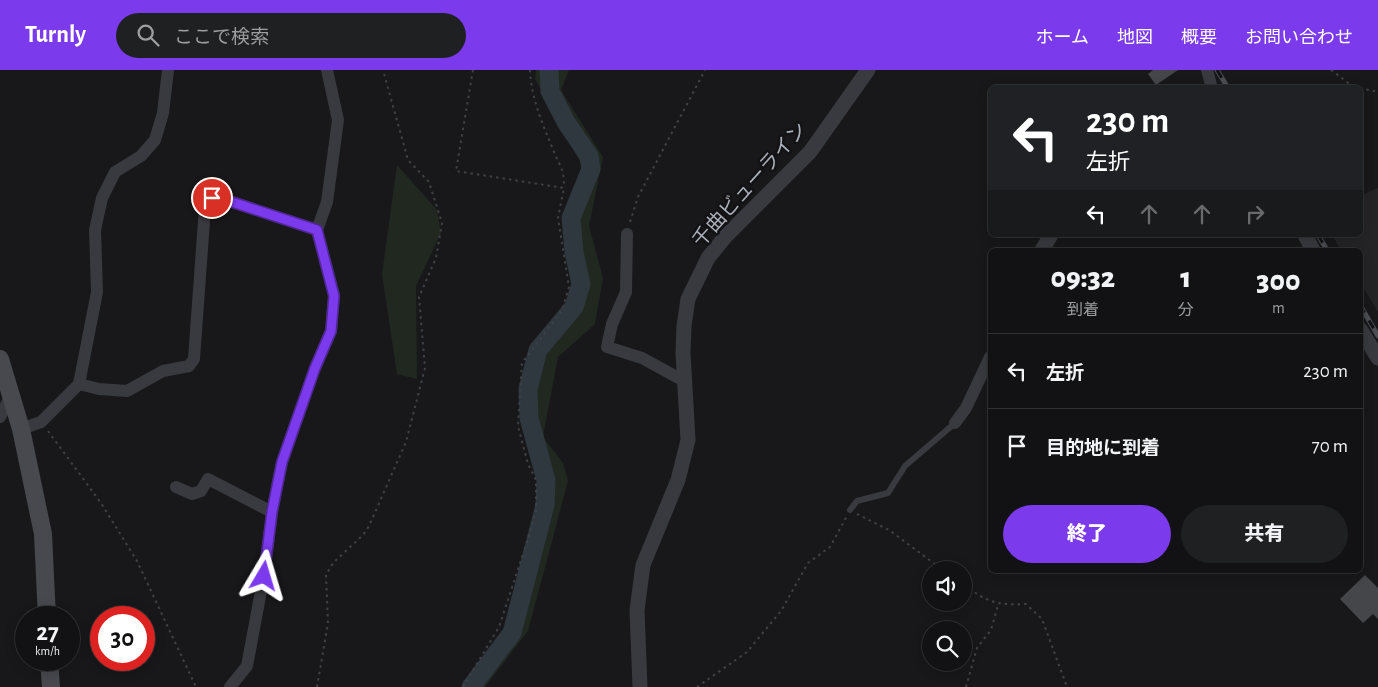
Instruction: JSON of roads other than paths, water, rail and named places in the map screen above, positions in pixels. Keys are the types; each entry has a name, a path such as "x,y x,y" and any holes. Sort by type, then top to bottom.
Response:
{"main road":[{"path":"0,359 21,429 43,534 46,606"},
{"path":"50,671 51,687"}],"street":[{"path":"21,429 41,422 79,384 97,292 95,230 102,198 115,172 141,156 155,140 163,113 168,70"},
{"path":"230,687 247,666 264,576 272,512 285,453 315,368 331,331 334,296 317,230 327,202 338,120 328,70"},
{"name":"千曲ビューライン","path":"640,687 639,587 648,547 685,458 688,433 684,326 688,299 708,258 725,237 810,152 868,70"},
{"path":"1207,70 1211,85"},
{"path":"79,384 99,389 127,391 162,371 189,366 194,359 205,208 212,198 226,200 317,230"},
{"path":"627,234 626,292 612,324 607,348 642,358 686,382"},
{"path":"1043,248 1050,237"},
{"path":"1305,237 1312,248"},
{"path":"1363,334 1378,358"},
{"path":"955,423 966,408 988,361"},
{"path":"0,417 10,397"},
{"path":"176,487 192,494 201,491 208,478 272,512"}],"lane":[{"path":"850,510 857,502 888,493 905,466 955,423"}],"waterway":[{"path":"471,687 512,633 545,505 546,480 529,418 528,389 538,350 574,307 581,284 574,252 571,218 591,169 589,156 566,122 550,91 549,70"}],"railway":[{"path":"1217,70 1226,85"},
{"path":"1319,237 1326,248"},
{"path":"1363,310 1378,336"}]}
